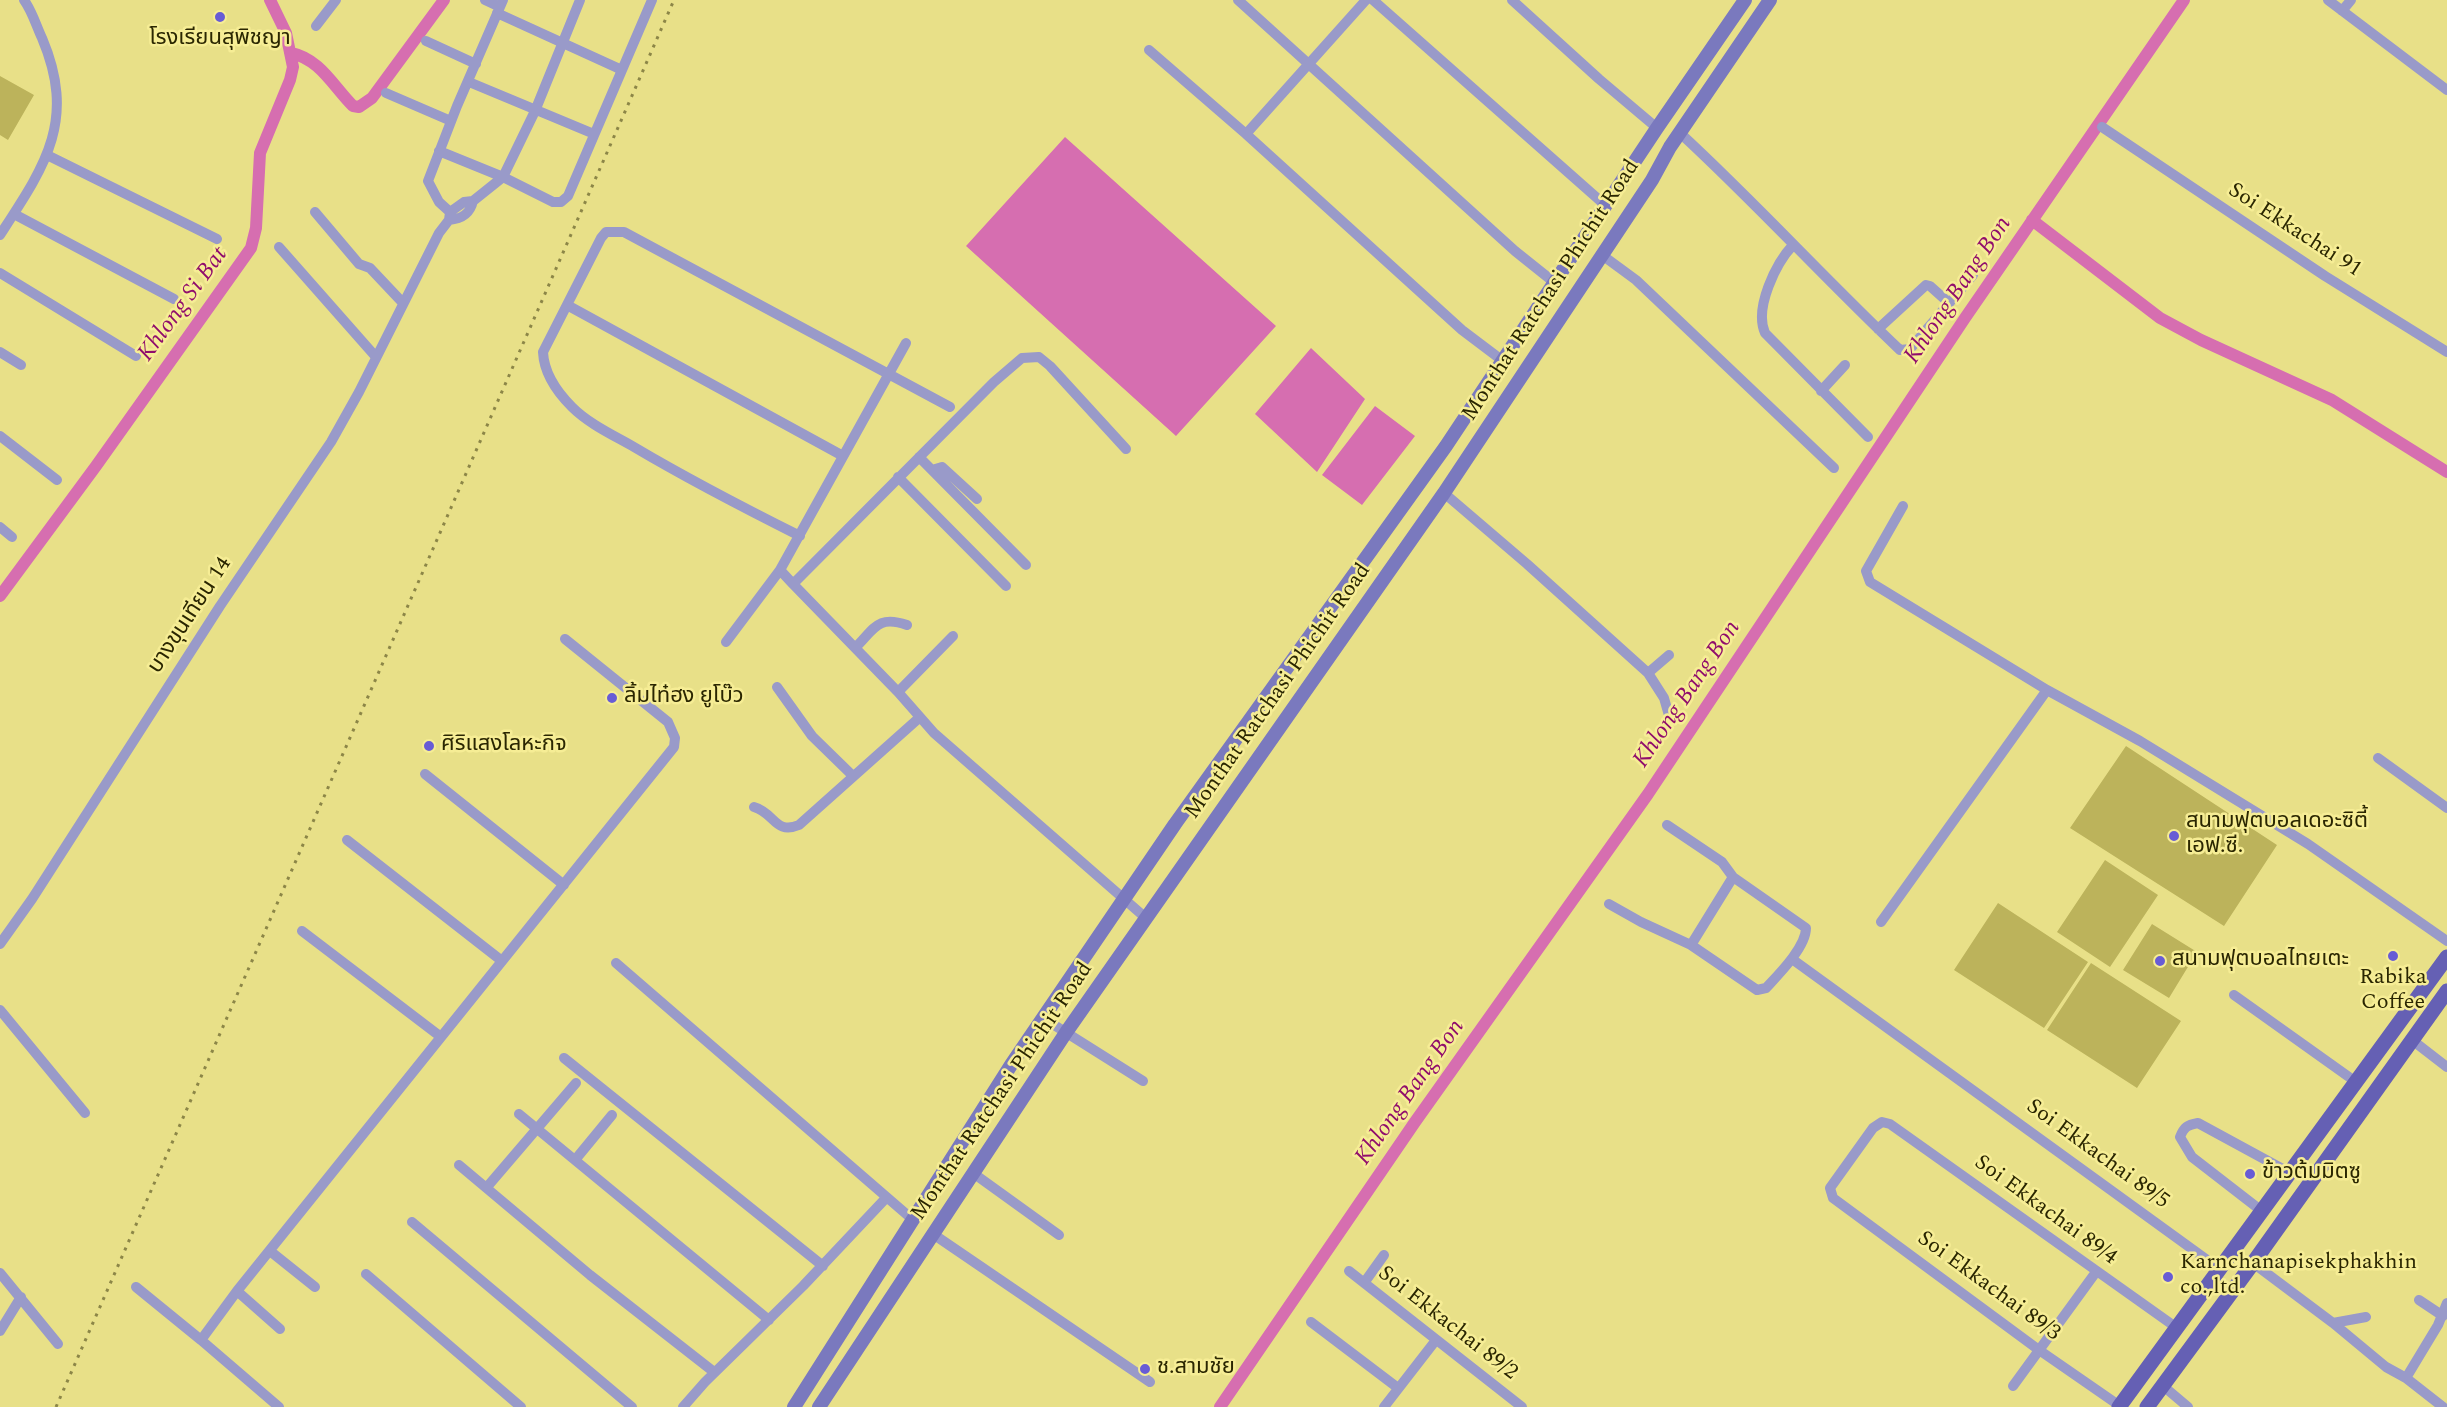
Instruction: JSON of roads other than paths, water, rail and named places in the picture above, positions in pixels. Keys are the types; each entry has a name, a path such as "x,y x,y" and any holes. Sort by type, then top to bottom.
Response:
{"main road":[{"path":"2120,1406 2447,957"},
{"path":"2147,1407 2447,991"}],"street":[{"path":"1,231 14,214 47,155 57,123 57,84 47,50 24,0"},
{"path":"316,26 336,0"},
{"path":"485,0 562,44 622,70"},
{"path":"500,7 428,181 446,222 464,202 473,201 503,177 535,111 580,0"},
{"path":"439,151 503,177 553,202 561,202 568,196 652,0"},
{"path":"1238,0 1515,251 1555,283"},
{"path":"1246,134 1366,0"},
{"path":"1373,0 1605,205"},
{"path":"1512,0 1657,128"},
{"name":"Monthat Ratchasi Phichit Road","path":"794,1407 912,1219 1043,1018 1184,811 1446,446 1605,205 1745,0"},
{"name":"Monthat Ratchasi Phichit Road","path":"819,1407 1067,1031 1444,493 1770,0"},
{"path":"2328,0 2447,90"},
{"path":"2342,11 2351,0"},
{"path":"426,41 476,64"},
{"path":"1149,50 1246,134 1462,330 1503,361"},
{"path":"469,82 594,134"},
{"path":"386,93 451,122"},
{"name":"Soi Ekkachai 91","path":"2104,128 2325,276 2447,352"},
{"path":"1680,133 1728,177 1793,245 1900,350 1910,349 1973,275"},
{"path":"47,155 218,239"},
{"path":"315,212 359,264 370,268 403,303"},
{"path":"14,214 174,299"},
{"name":"บางขุนเทียน 14","path":"0,945 32,899 220,606 331,442 446,222"},
{"path":"800,536 681,476 584,417 572,407 550,379 544,364 543,352 600,238 606,232 614,230 624,232 950,407"},
{"path":"1793,245 1782,256 1769,286 1762,325 1765,333 1868,437"},
{"path":"279,247 376,357"},
{"path":"1602,255 1636,280 1834,468"},
{"path":"0,273 136,356"},
{"path":"1878,329 1926,285 1950,303"},
{"path":"567,305 843,456"},
{"path":"726,642 780,570 906,343"},
{"path":"0,352 21,365"},
{"path":"793,584 1013,363 1031,356 1039,357 1050,366 1126,449"},
{"path":"1821,391 1845,365"},
{"path":"0,436 57,480"},
{"path":"919,457 1026,565"},
{"path":"932,470 942,467 977,499"},
{"path":"898,477 1006,586"},
{"path":"1444,493 1648,673 1664,698 1670,719"},
{"path":"1903,506 1869,563 1866,578 2047,690 2140,741 2308,844 2447,940"},
{"path":"0,527 12,537"},
{"path":"780,570 856,647 919,718 956,754 1147,919"},
{"path":"856,647 884,621 892,620 907,625"},
{"path":"898,692 953,636"},
{"path":"201,1341 237,1291 674,747 673,730 663,718 565,639"},
{"path":"1648,673 1669,655"},
{"path":"777,687 812,736 853,776"},
{"path":"1881,922 2047,690"},
{"path":"754,807 769,814 779,826 793,828 799,825 919,718"},
{"path":"2378,758 2447,808"},
{"path":"425,774 564,885"},
{"path":"1609,904 1691,945 1757,990 1766,988 1792,959 1807,932 1804,925 1732,877 1722,862 1666,825"},
{"path":"347,840 501,961"},
{"path":"1691,945 1732,877"},
{"path":"302,931 441,1038"},
{"name":"Soi Ekkachai 89/5","path":"1792,959 2221,1269"},
{"path":"616,963 912,1219"},
{"path":"2234,994 2356,1082"},
{"path":"0,1010 85,1113"},
{"path":"1043,1018 1143,1081"},
{"path":"2412,1040 2447,1067"},
{"path":"564,1058 823,1266"},
{"path":"487,1187 576,1083"},
{"path":"519,1114 769,1320"},
{"path":"575,1160 612,1115"},
{"name":"Soi Ekkachai 89/4","path":"1833,1198 1830,1188 1873,1128 1882,1122 1890,1124 2177,1328"},
{"path":"2263,1212 2192,1156 2180,1137 2183,1128 2189,1124 2198,1123 2290,1173"},
{"path":"459,1165 590,1275 714,1372"},
{"path":"973,1173 1059,1235"},
{"path":"683,1407 714,1372 823,1266 886,1198"},
{"name":"Soi Ekkachai 89/3","path":"1833,1198 2039,1350 2120,1406"},
{"path":"412,1222 632,1407"},
{"path":"933,1234 1150,1382"},
{"path":"270,1251 315,1287"},
{"path":"1364,1282 1384,1255"},
{"path":"2253,1263 2333,1323 2386,1367 2406,1378 2443,1407"},
{"name":"Soi Ekkachai 89/2","path":"1349,1270 1522,1407"},
{"path":"2013,1386 2096,1272"},
{"path":"0,1273 58,1344"},
{"path":"366,1274 521,1407"},
{"path":"136,1287 279,1407"},
{"path":"237,1291 280,1329"},
{"path":"0,1331 21,1297"},
{"path":"2419,1300 2443,1316"},
{"path":"2406,1378 2443,1316 2447,1304"},
{"path":"2333,1323 2366,1317"},
{"path":"1311,1322 1398,1388"},
{"path":"1384,1407 1436,1340"},
{"path":"2162,1385 2188,1407"}],"waterway":[{"name":"Khlong Si Bat","path":"0,596 96,466 251,248 256,228 260,153 290,80 293,67 286,33 270,0"},
{"path":"291,53 301,56 318,67 353,106 359,107 372,98 444,0"},
{"name":"Khlong Bang Bon","path":"1220,1407 1415,1122 1648,794 1965,318 2184,0"},
{"path":"2032,220 2160,318 2201,340 2332,400 2447,472"}],"railway":[{"path":"56,1407 674,0"}],"place":[{"name":"โรงเรียนสุพิชญา","path":"220,17"},
{"name":"ลิ้มไท๋ฮง ยูโบ๊ว","path":"612,698"},
{"name":"ศิริแสงโลหะกิจ","path":"429,746"},
{"name":"สนามฟุตบอลเดอะซิตี้ เอฟ.ซี.","path":"2174,836"},
{"name":"Rabika Coffee","path":"2393,956"},
{"name":"สนามฟุตบอลไทยเตะ","path":"2160,961"},
{"name":"ข้าวต้มมิตซู","path":"2250,1174"},
{"name":"Karnchanapisekphakhin co.,ltd.","path":"2168,1277"},
{"name":"ช.สามชัย","path":"1145,1369"}]}
